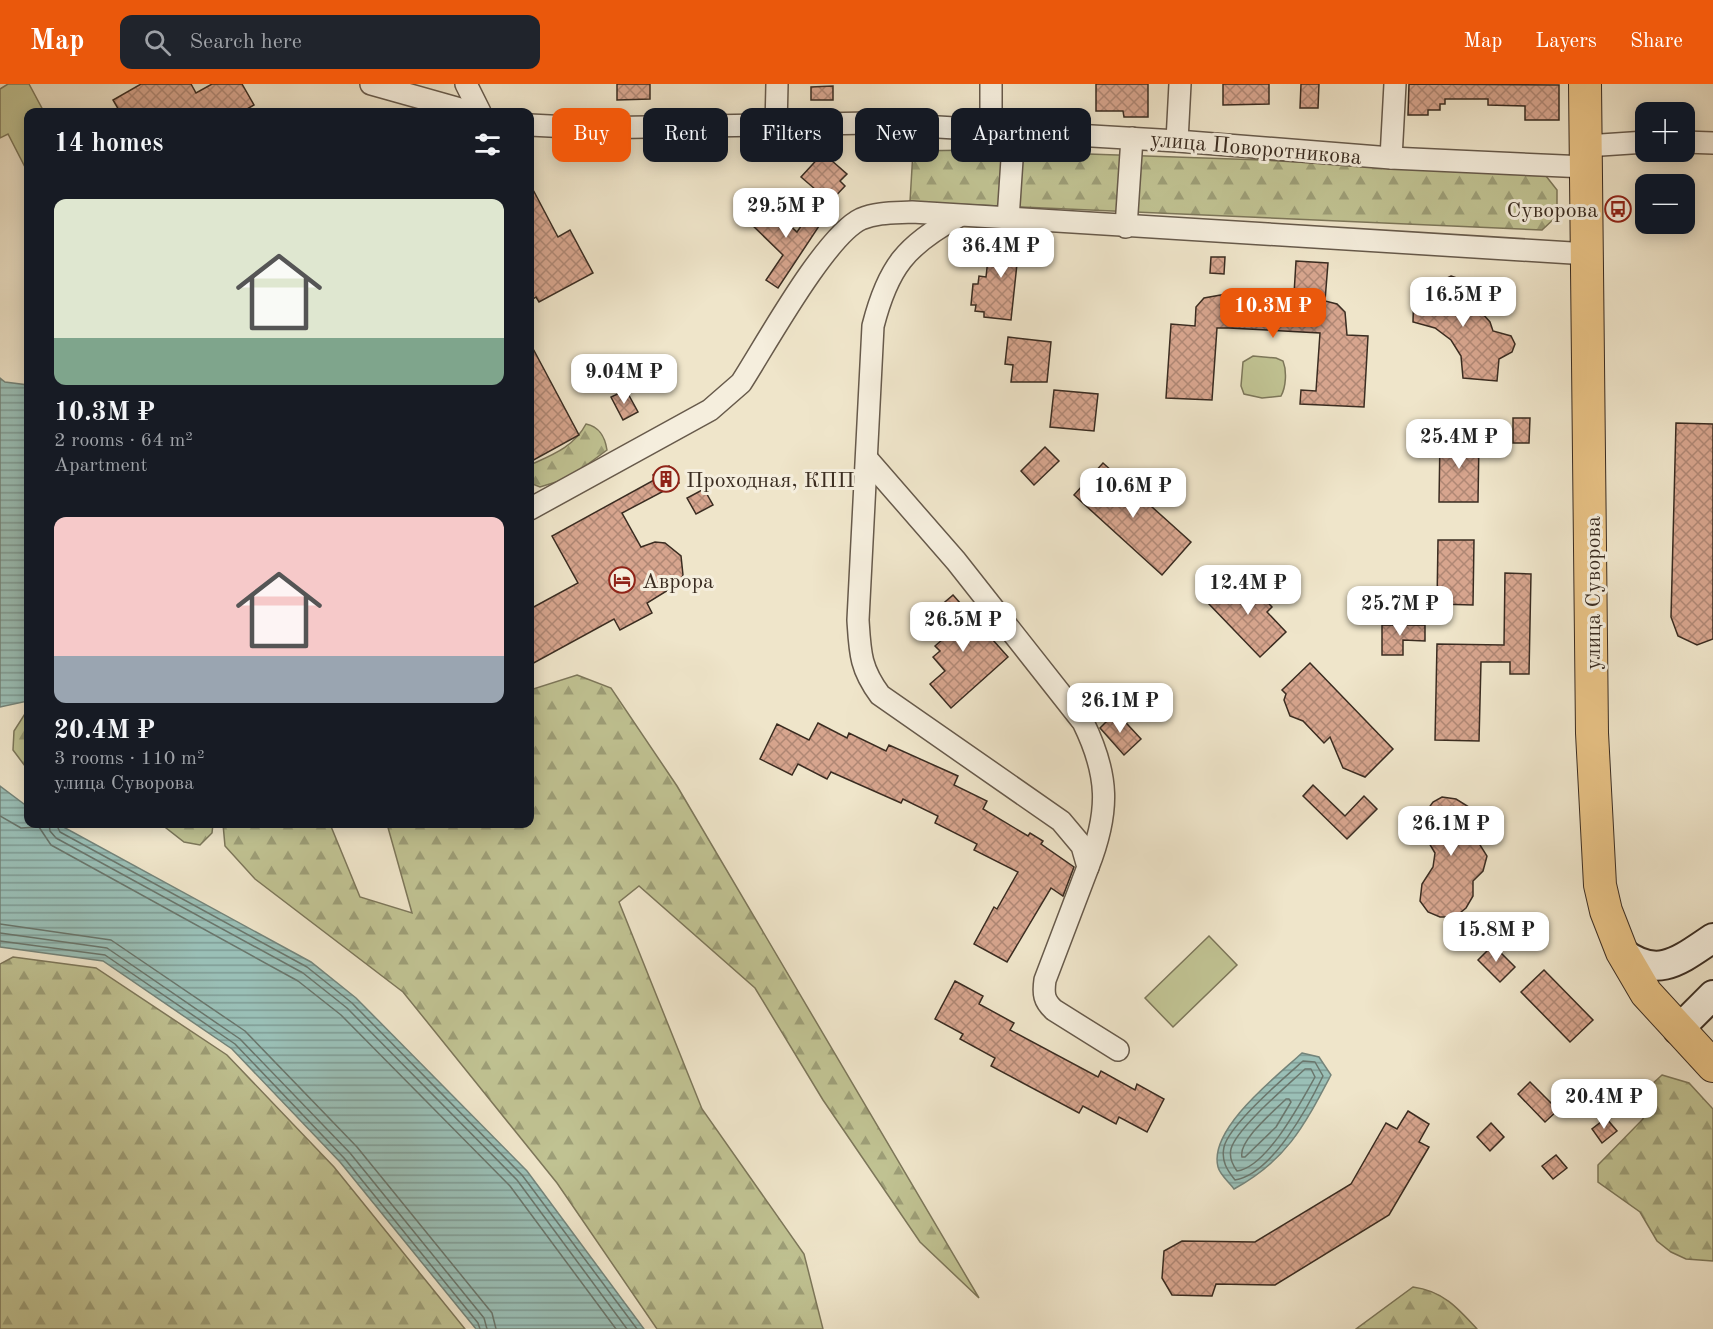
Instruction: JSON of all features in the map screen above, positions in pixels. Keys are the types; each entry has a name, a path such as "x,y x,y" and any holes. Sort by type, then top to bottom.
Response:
{"main road":[{"name":"улица Суворова","path":"1585,84 1594,820 1600,885 1606,911 1622,952 1646,993 1677,1030 1713,1066"},
{"path":"1622,952 1636,963 1650,967 1669,964 1713,939"},
{"path":"1677,1030 1713,995"}],"street":[{"path":"371,84 457,108"},
{"path":"466,84 478,108"},
{"path":"776,108 777,84"},
{"path":"991,84 992,108"},
{"path":"1177,141 1180,84"},
{"path":"1391,158 1395,84"},
{"name":"улица Поворотникова","path":"843,124 951,126"},
{"name":"улица Поворотникова","path":"534,126 555,129 740,127"},
{"name":"улица Поворотникова","path":"1091,135 1391,158 1586,157 1635,145"},
{"path":"1126,227 1132,138"},
{"path":"1695,142 1713,143"},
{"path":"1008,219 1012,162"},
{"path":"534,507 710,410 727,398 741,383 833,243 861,219 880,214 912,212 1588,255"},
{"path":"959,216 924,236 901,260 881,293 873,326 868,460 858,620 866,676 880,695 1061,821 1082,846 1088,867"},
{"path":"868,460 956,561 1083,722 1097,751 1104,783 1103,813 1098,842 1045,980 1044,993 1047,1004 1054,1010 1118,1050"}],"green space":[{"path":"8,84 29,84 42,108 24,108 24,165 8,134 0,138 0,89"},
{"path":"951,150 951,162 1091,162 1091,154 1262,160 1546,176 1557,190 1557,216 1542,230 910,202 912,162 939,162 939,151"},
{"path":"1253,356 1276,358 1283,361 1285,379 1281,396 1262,398 1244,394 1241,386 1243,362"},
{"path":"586,424 595,428 601,433 607,450 569,478 540,487 534,485 534,463 554,454 581,432"},
{"path":"577,675 611,688 677,786 979,1298 920,1242 823,1100 755,988 639,886 619,902 702,1109 804,1254 823,1329 657,1329 557,1183 403,992 255,879 225,846 223,828 332,828 360,897 412,913 388,828 534,828 534,689"},
{"path":"24,715 24,765 13,750 14,731"},
{"path":"166,828 213,828 212,833 200,845 184,842"},
{"path":"1209,936 1237,965 1173,1027 1145,998"},
{"path":"13,957 96,968 227,1055 334,1167 465,1329 0,1329 0,964"},
{"path":"1662,1075 1689,1083 1713,1109 1713,1261 1686,1259 1671,1252 1657,1241 1640,1212 1598,1182 1598,1165 1643,1119 1649,1087"},
{"path":"1413,1287 1433,1292 1449,1302 1477,1329 1356,1329"}],"water":[{"path":"0,378 5,382 24,384 24,702 0,707"},
{"path":"0,786 24,804 24,828 65,828 311,962 356,998 527,1171 644,1329 476,1329 340,1162 232,1049 103,961 0,947"},
{"path":"1302,1053 1319,1057 1331,1075 1302,1126 1281,1154 1252,1178 1234,1189 1218,1167 1218,1152 1223,1136 1247,1104"}],"building":[{"path":"141,84 191,84 196,93 212,84 242,84 254,105 249,108 118,108 113,100"},
{"path":"617,84 650,84 650,99 617,100"},
{"path":"1096,84 1148,84 1148,117 1124,117 1123,111 1096,111"},
{"path":"1223,84 1269,84 1269,104 1223,105"},
{"path":"1301,84 1319,84 1318,108 1300,108"},
{"path":"1409,84 1559,85 1559,120 1525,120 1525,106 1488,105 1488,99 1445,99 1445,104 1440,104 1440,110 1428,110 1428,115 1408,115"},
{"path":"833,86 833,100 811,100 811,87"},
{"path":"815,162 833,162 847,174 840,181 845,186 830,202 801,177"},
{"path":"534,192 558,237 570,230 593,273 539,302 536,297 534,298"},
{"path":"768,205 797,232 815,206 827,214 778,288 766,280 783,255 750,223"},
{"path":"990,241 1037,246 1035,265 1017,264 1011,320 984,317 984,312 975,311 976,305 971,305 973,284 978,284 979,276 986,277"},
{"path":"1211,257 1225,257 1224,274 1210,273"},
{"path":"1296,261 1328,263 1325,301 1337,304 1345,312 1347,335 1368,336 1364,407 1300,404 1301,390 1316,391 1320,333 1229,328 1217,328 1212,400 1166,398 1171,324 1195,326 1196,307 1204,298 1243,291 1294,294"},
{"path":"1451,276 1460,279 1464,287 1461,295 1473,303 1490,322 1493,331 1511,336 1515,344 1512,352 1499,359 1497,381 1463,378 1461,356 1451,340 1435,328 1413,322 1414,287 1440,289 1443,280"},
{"path":"1008,337 1051,342 1047,382 1011,382 1013,365 1005,364"},
{"path":"534,351 579,435 534,460"},
{"path":"626,390 638,412 623,420 611,397"},
{"path":"1054,390 1098,394 1094,431 1050,427"},
{"path":"1513,418 1530,418 1529,443 1513,443"},
{"path":"1676,423 1713,424 1713,639 1697,645 1678,636 1671,617"},
{"path":"1440,439 1479,439 1478,502 1439,502"},
{"path":"1045,447 1059,461 1034,485 1021,471"},
{"path":"1103,463 1191,542 1162,575 1074,495"},
{"path":"669,466 679,483 622,513 641,547 655,542 665,543 681,556 683,575 678,584 647,603 652,613 620,630 614,619 534,663 534,607 578,583 552,536 656,479 653,475"},
{"name":"Проходная, КПП","path":"704,489 713,505 696,514 687,498"},
{"path":"1438,540 1474,540 1473,605 1437,604"},
{"path":"1505,573 1531,574 1529,674 1510,674 1510,662 1481,662 1479,741 1435,740 1437,644 1504,645"},
{"path":"1234,578 1250,594 1255,589 1272,607 1267,612 1286,632 1260,657 1208,603"},
{"path":"953,595 1008,657 951,708 930,684 945,671 933,657 940,651 935,646 950,633 932,613"},
{"path":"1382,625 1425,625 1425,641 1403,640 1403,655 1382,655"},
{"path":"1310,663 1393,749 1365,777 1343,768 1330,737 1324,743 1303,721 1290,716 1284,700 1286,694 1282,690"},
{"path":"1116,712 1141,739 1124,755 1100,728"},
{"path":"818,723 847,738 849,733 886,751 889,745 958,776 954,785 987,801 983,809 1028,836 1030,833 1043,841 1041,844 1074,867 1063,896 1051,888 1007,962 974,944 994,907 997,909 1018,872 974,850 977,844 935,823 938,816 903,799 901,803 831,772 827,779 798,764 792,775 760,759 777,724 809,740"},
{"path":"1313,785 1345,816 1364,796 1377,809 1347,839 1303,796"},
{"path":"1442,797 1456,799 1469,807 1477,820 1475,837 1487,856 1483,871 1473,881 1473,896 1466,908 1455,917 1440,917 1428,912 1420,901 1422,884 1433,867 1435,853 1420,828 1425,813 1433,802"},
{"path":"1493,945 1515,967 1500,982 1478,960"},
{"path":"1544,970 1593,1020 1570,1042 1521,992"},
{"path":"955,981 983,996 979,1004 1014,1023 1010,1030 1098,1077 1101,1071 1135,1090 1137,1084 1164,1099 1147,1132 1119,1117 1116,1124 1083,1106 1079,1113 991,1066 995,1058 960,1039 963,1034 935,1019"},
{"path":"1530,1082 1558,1110 1545,1122 1518,1094"},
{"path":"1408,1111 1429,1124 1419,1142 1429,1147 1389,1215 1275,1285 1216,1284 1212,1296 1172,1295 1162,1278 1164,1251 1182,1241 1255,1242 1351,1184 1386,1123 1397,1129"},
{"path":"1606,1118 1617,1131 1602,1143 1592,1129"},
{"path":"1491,1123 1504,1137 1490,1151 1477,1137"},
{"path":"1556,1155 1567,1168 1553,1179 1542,1166"}],"place":[{"name":"Суворова","path":"1618,209"},
{"name":"Проходная, КПП","path":"666,479"},
{"name":"Аврора","path":"622,580"}]}
